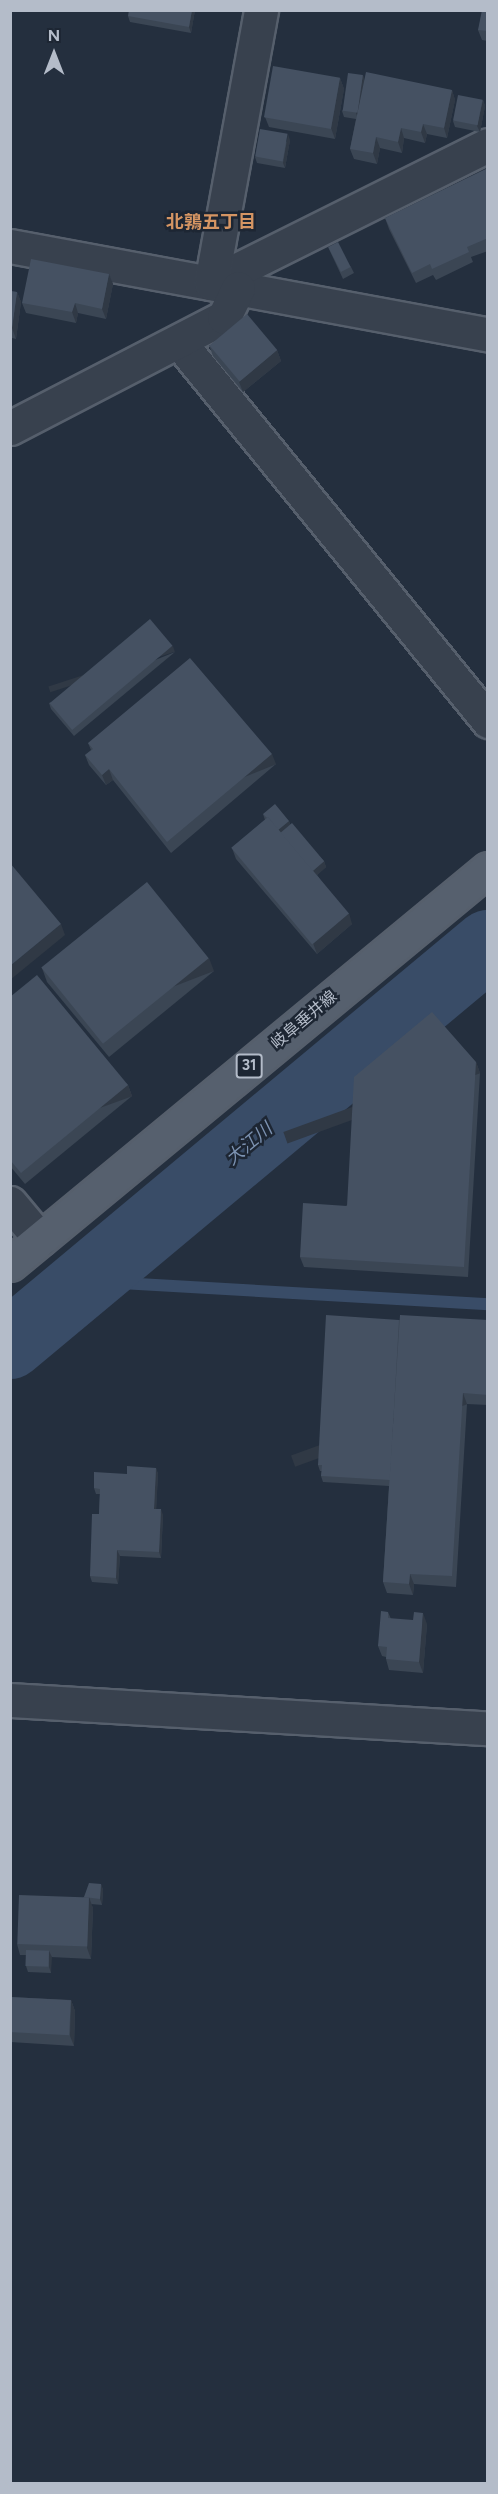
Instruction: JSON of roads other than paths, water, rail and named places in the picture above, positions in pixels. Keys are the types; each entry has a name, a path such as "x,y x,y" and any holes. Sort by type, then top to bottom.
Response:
{"main road":[{"name":"岐阜垂井線","path":"10,1264 488,869"}],"street":[{"path":"10,428 180,343 224,317 224,285 261,10"},
{"path":"224,285 488,145"},
{"path":"10,246 488,335"},
{"path":"180,343 488,721"},
{"path":"10,1203 40,1239"},
{"path":"10,1700 488,1728"}],"waterway":[{"name":"大江川","path":"10,1344 488,945"},
{"path":"86,1281 488,1304"}],"district":[{"name":"北鶉五丁目","path":"211,222"}]}
